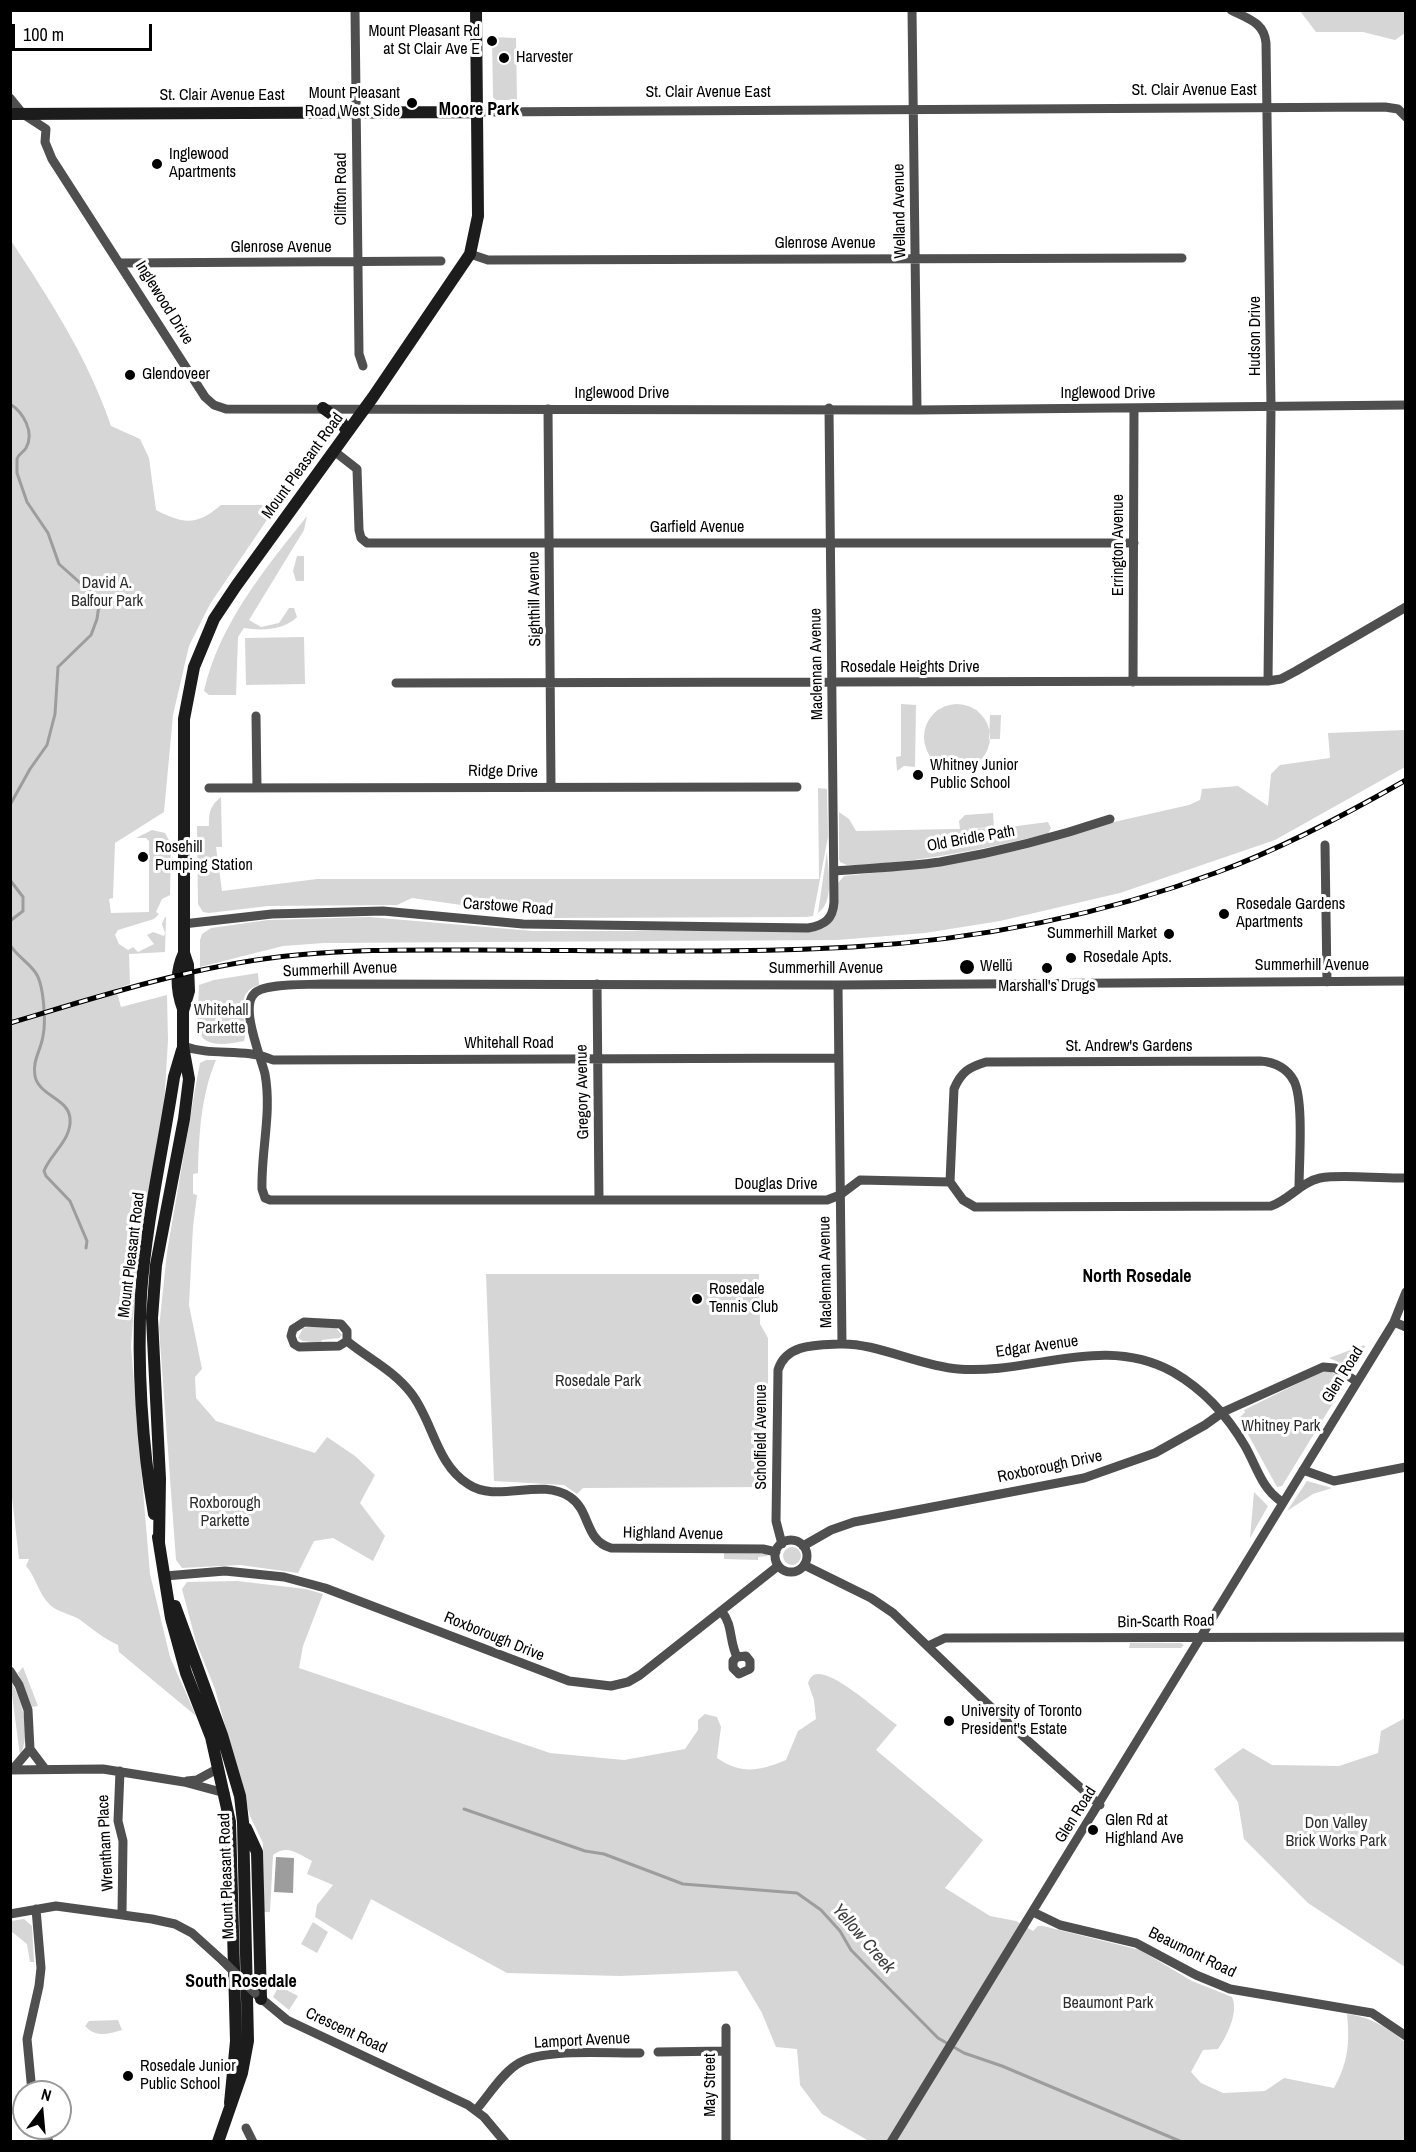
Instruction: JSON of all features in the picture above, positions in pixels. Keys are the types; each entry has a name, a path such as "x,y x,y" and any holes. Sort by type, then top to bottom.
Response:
{"main road":[{"name":"Mount Pleasant Road","path":"230,2103 236,2041 230,1821 211,1737 186,1673 171,1618 159,1542 160,1479 152,1318 156,1265 188,1089 183,1046 183,1011 189,991 183,924 184,719 194,667 214,620 366,407 470,254 478,216 476,10"},
{"name":"St. Clair Avenue East","path":"17,114 478,112"},
{"path":"323,408 340,421 347,432"},
{"name":"Mount Pleasant Road","path":"166,1581 222,1735 240,1796 243,1822 248,2041 242,2073 218,2142"},
{"path":"243,1822 257,1852 258,1996"}],"street":[{"name":"Clifton Road","path":"355,10 359,354 363,366"},
{"name":"Welland Avenue","path":"912,10 917,410"},
{"name":"Hudson Drive","path":"1231,10 1260,24 1265,33 1271,407 1268,681"},
{"name":"Inglewood Drive","path":"10,98 17,114 46,129 45,142 51,156 122,263 206,397 214,405 226,409 366,407 548,410 829,408 917,410 1406,405"},
{"name":"St. Clair Avenue East","path":"478,112 1389,107 1405,115"},
{"name":"Glenrose Avenue","path":"470,254 488,260 1182,258"},
{"name":"Glenrose Avenue","path":"122,263 441,261"},
{"name":"Maclennan Avenue","path":"829,408 834,871 833,913 830,919"},
{"name":"Errington Avenue","path":"1133,682 1134,409"},
{"name":"Sighthill Avenue","path":"548,410 550,787"},
{"name":"Garfield Avenue","path":"334,451 357,470 359,530 361,538 367,543 1134,543"},
{"name":"Rosedale Heights Drive","path":"396,683 1268,681 1281,679 1296,671 1406,607"},
{"path":"256,716 257,788"},
{"name":"Ridge Drive","path":"209,788 797,787"},
{"name":"Old Bridle Path","path":"834,871 937,862 1005,850 1057,837 1110,819"},
{"path":"1325,845 1327,981"},
{"name":"Carstowe Road","path":"183,924 272,914 383,911 523,924 716,928 808,928 819,926 830,919"},
{"name":"Summerhill Avenue","path":"257,1053 249,1012 250,998 256,991 270,987 321,984 838,985 1406,981"},
{"name":"Gregory Avenue","path":"597,984 599,1200"},
{"name":"Maclennan Avenue","path":"838,985 842,1344"},
{"name":"Whitehall Road","path":"183,1046 206,1053 257,1053 273,1060 838,1058"},
{"name":"Douglas Drive","path":"257,1053 264,1071 267,1097 268,1127 262,1179 266,1197 278,1201 796,1201 827,1200 840,1195 860,1180 950,1182"},
{"name":"St. Andrew's Gardens","path":"950,1182 954,1089 958,1078 969,1068 986,1062 1260,1061 1277,1065 1295,1082 1299,1110 1299,1188"},
{"path":"950,1182 963,1200 975,1207 1271,1206 1284,1202 1299,1188 1319,1178 1406,1178"},
{"name":"Glen Road","path":"891,2142 1100,1805 1282,1502 1394,1322 1406,1292"},
{"name":"Highland Avenue","path":"304,1322 332,1323 344,1327 348,1336 347,1341 339,1346 306,1348 294,1344 291,1336 293,1329 304,1322"},
{"path":"1394,1322 1406,1327"},
{"name":"Highland Avenue","path":"347,1341 400,1380 429,1422 449,1468 473,1488 489,1491 550,1490 565,1494 580,1507 595,1539 611,1548 779,1548"},
{"name":"Edgar Avenue","path":"842,1344 866,1347 928,1365 959,1369 1011,1367 1082,1355 1137,1359 1171,1371 1223,1412"},
{"name":"Scholfield Avenue","path":"779,1548 776,1521 777,1370 781,1360 793,1350 842,1344"},
{"name":"Roxborough Drive","path":"803,1546 831,1530 854,1521 1084,1478 1113,1469 1155,1453 1205,1425 1223,1412 1323,1367 1335,1368 1356,1381"},
{"path":"1223,1412 1246,1447 1264,1488 1282,1502"},
{"path":"1303,1470 1334,1481 1406,1467"},
{"path":"795,1541 803,1546 807,1556 804,1565 791,1572 778,1566 779,1548 795,1541"},
{"path":"804,1565 882,1605 997,1713 1100,1805"},
{"name":"Roxborough Drive","path":"166,1581 242,1572 270,1574 311,1583 468,1641 550,1676 600,1687 621,1684 635,1678 778,1566"},
{"path":"722,1612 729,1621 732,1647 737,1657"},
{"name":"Bin-Scarth Road","path":"928,1646 945,1638 1406,1637"},
{"path":"10,1671 19,1685 28,1710 30,1749 45,1770"},
{"path":"12,1770 30,1749"},
{"path":"184,1782 197,1780 219,1768"},
{"path":"12,1770 120,1771 225,1792"},
{"name":"Wrentham Place","path":"120,1771 118,1821 123,1841 122,1913"},
{"name":"Crescent Road","path":"10,1914 56,1906 122,1913 184,1928 201,1940 258,1996 291,2022 476,2110 505,2142"},
{"path":"31,2080 27,2039 41,1968 36,1909"},
{"name":"Beaumont Road","path":"1033,1912 1060,1925 1136,1943 1196,1975 1230,1989 1372,2013 1406,2036"},
{"name":"May Street","path":"726,2028 726,2142"},
{"path":"658,2052 726,2051"},
{"name":"Lamport Avenue","path":"476,2110 510,2069 527,2059 547,2056 640,2053"},
{"path":"246,2128 253,2142"}],"green space":[{"path":"1300,11 1405,11 1405,33 1395,40 1363,32 1316,32"},
{"path":"492,37 516,38 517,100 495,100 493,97"},
{"name":"David A. Balfour Park","path":"10,239 79,353 111,426 140,439 149,458 156,510 174,518 190,521 205,517 221,505 277,505 210,604 189,646 173,715 164,812 115,843 113,898 109,899 111,913 149,912 149,841 146,838 136,838 152,830 165,833 171,844 170,895 162,899 156,912 159,914 154,919 118,930 115,935 119,944 128,950 133,947 138,952 154,944 147,935 153,932 164,936 162,924 166,917 165,952 129,954 130,984 116,989 121,1007 167,995 168,1040 164,1107 139,1242 131,1346 150,1574 170,1657 196,1716 119,1652 118,1645 79,1619 50,1605 26,1566 29,1559 19,1559 10,1480"},
{"path":"307,516 304,530 249,620 261,627 279,623 289,608 294,608 297,617 279,627 244,628 238,637 236,695 209,695 204,691 211,666 232,620 275,556"},
{"path":"297,556 304,556 304,581 296,581 293,571"},
{"path":"304,637 305,684 246,685 245,638"},
{"path":"901,704 916,705 915,767 904,766 897,771 896,757 901,756"},
{"path":"957,704 970,707 980,714 987,724 990,737 987,750 980,760 970,767 957,770 944,767 934,760 927,750 924,737 927,724 934,714 944,707"},
{"path":"990,715 1001,715 1000,739 989,739"},
{"path":"1405,730 1405,767 1275,840 1120,893 1000,921 925,933 837,940 324,943 283,946 200,967 202,934 211,928 268,920 369,917 533,931 811,931 837,912 838,883 844,876 930,867 1025,849 1105,824 1189,805 1200,800 1202,789 1238,786 1268,806 1271,774 1280,765 1330,758 1328,733"},
{"path":"818,788 827,789 828,837 813,916 553,918 412,898 397,905 268,906 209,913 203,912 198,904 197,826 209,826 211,810 214,803 221,797 222,847 216,847 222,891 317,879 819,879"},
{"path":"839,812 849,819 856,831 1001,828 1048,822 1051,828 1048,834 948,855 897,862 847,865 839,859"},
{"path":"993,813 994,827 960,829 959,821 965,815"},
{"path":"827,851 829,893 827,901 818,913"},
{"name":"Whitehall Parkette","path":"258,973 259,985 250,989 243,1002 244,1041 226,1044 205,1040 198,1024 199,985 214,980"},
{"name":"Roxborough Parkette","path":"206,1060 216,1060 207,1087 202,1115 198,1173 193,1174 193,1194 197,1195 189,1305 202,1369 195,1377 196,1398 216,1421 315,1453 327,1437 355,1456 375,1475 360,1503 385,1536 373,1561 333,1538 314,1541 298,1573 240,1565 182,1568 176,1560 159,1328 167,1252 196,1084 200,1063"},
{"name":"Rosedale Park","path":"486,1274 759,1274 760,1324 768,1338 768,1487 583,1488 577,1494 564,1485 494,1481"},
{"path":"314,1326 336,1328 342,1335 339,1338 322,1340 321,1343 303,1341 298,1338 303,1328"},
{"path":"1364,1345 1365,1347 1352,1368 1329,1358"},
{"name":"Whitney Park","path":"1321,1372 1331,1372 1344,1379 1340,1383 1341,1390 1282,1486 1277,1487 1239,1418 1245,1412 1244,1410"},
{"path":"1307,1481 1332,1488 1313,1494 1287,1511"},
{"path":"1254,1492 1268,1506 1250,1538"},
{"path":"788,1547 796,1547 801,1552 799,1563 788,1565 783,1560 783,1552"},
{"path":"724,1553 766,1554 768,1556 758,1557 758,1560 724,1559"},
{"name":"Beaumont Park","path":"237,1581 306,1589 323,1594 303,1646 299,1668 550,1753 624,1760 685,1749 698,1730 698,1720 705,1714 717,1717 721,1727 717,1758 743,1769 767,1767 786,1760 798,1731 816,1719 814,1700 808,1683 814,1675 826,1675 847,1687 897,1725 876,1750 983,1840 945,1888 990,1916 1016,1921 1033,1931 1038,1926 1043,1926 1140,1950 1192,1981 1232,1997 1233,2017 1225,2038 1218,2049 1203,2050 1191,2072 1201,2083 1223,2093 1265,2091 1284,2078 1334,2088 1347,2052 1347,2014 1378,2024 1405,2042 1405,2141 869,2141 822,2114 800,2085 797,2049 776,2047 762,2013 737,1971 620,1976 507,1973 371,1899 352,1940 315,1917 317,1905 333,1885 307,1874 312,1861 288,1850 273,1855 270,1912 264,1912 263,1843 250,1816 215,1689 196,1642 182,1589 187,1582"},
{"path":"1130,1643 1181,1643 1184,1645 1181,1648 1129,1648"},
{"path":"23,1667 38,1706 31,1707 18,1673"},
{"path":"10,1679 24,1717 24,1747 20,1756"},
{"name":"Don Valley Brick Works Park","path":"1405,1718 1405,1967 1308,1903 1244,1839 1238,1802 1214,1769 1243,1748 1272,1765 1339,1766 1378,1753 1381,1731"},
{"path":"24,1919 32,1926 34,1962 30,1962 27,1944 11,1931 11,1921"},
{"path":"313,1922 328,1932 317,1953 301,1944"},
{"path":"279,1986 298,1996 289,2010 273,1997"},
{"path":"118,2020 122,2030 107,2034 98,2034 85,2026 89,2021"}],"shaded area":[{"path":"276,1857 294,1858 293,1893 274,1892"}],"waterway":[{"name":"Yellow Creek","path":"10,404 23,417 28,429 26,448 17,459 17,473 27,502 48,533 59,564 96,597 99,605 91,635 58,667 55,714 47,745 30,769 10,805"},
{"name":"Yellow Creek","path":"10,880 23,897 23,911 10,921"},
{"name":"Yellow Creek","path":"10,945 35,972 42,993 44,1030 35,1065 35,1076 42,1088 64,1106 70,1118 68,1133 44,1171 70,1201 87,1241 86,1248"},
{"name":"Yellow Creek","path":"464,1809 585,1851 604,1854 683,1884 797,1893 821,1910 840,1931 851,1950 938,2038 964,2053 1002,2066 1182,2142"}],"railway":[{"path":"10,1023 188,973 260,959 297,955 406,950 804,949 899,944 992,932 1084,913 1218,872 1314,830 1406,780"}],"place":[{"name":"Mount Pleasant Rd at St Clair Ave E","path":"492,41"},
{"name":"Harvester","path":"504,58"},
{"name":"Mount Pleasant Road West Side","path":"412,103"},
{"name":"Inglewood Apartments","path":"157,164"},
{"name":"Glendoveer","path":"130,375"},
{"name":"Whitney Junior Public School","path":"918,775"},
{"name":"Rosehill Pumping Station","path":"143,857"},
{"name":"Rosedale Gardens Apartments","path":"1224,914"},
{"name":"Summerhill Market","path":"1169,934"},
{"name":"Rosedale Apts.","path":"1071,958"},
{"name":"Wellü","path":"967,967"},
{"name":"Marshall's Drugs","path":"1047,968"},
{"name":"Rosedale Tennis Club","path":"697,1299"},
{"name":"University of Toronto President's Estate","path":"949,1721"},
{"name":"Glen Rd at Highland Ave","path":"1093,1830"},
{"name":"Rosedale Junior Public School","path":"128,2076"}],"district":[{"name":"Moore Park","path":"479,110"},
{"name":"North Rosedale","path":"1137,1277"},
{"name":"South Rosedale","path":"241,1982"}]}
